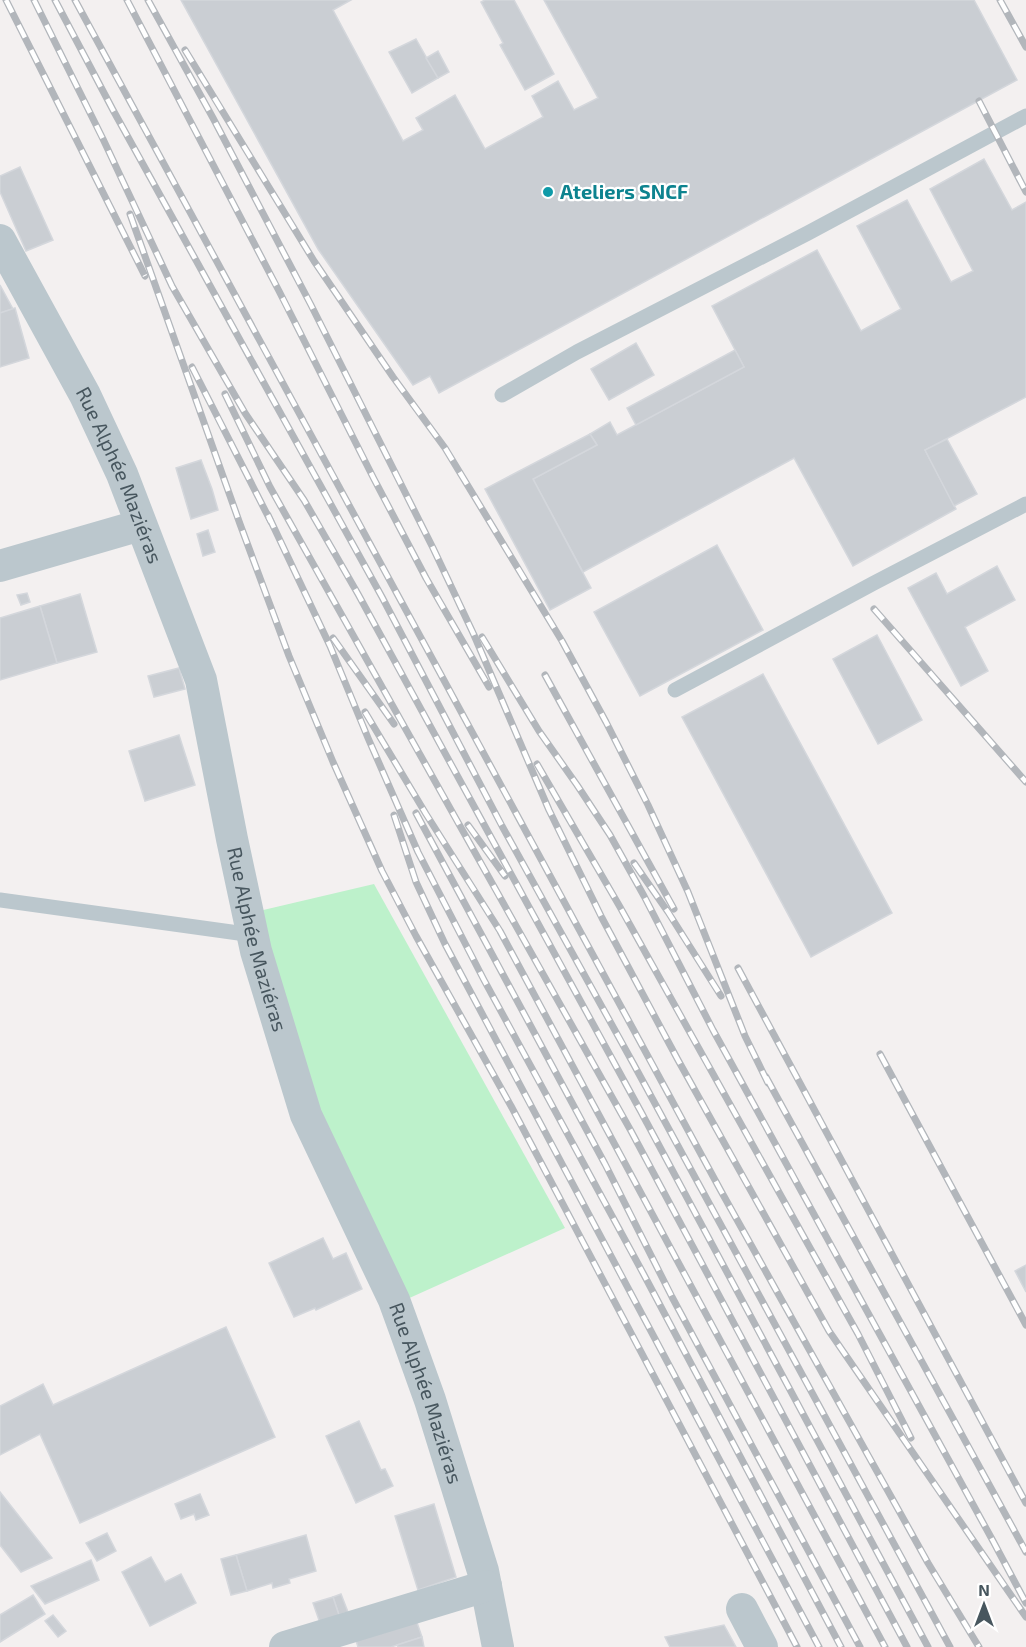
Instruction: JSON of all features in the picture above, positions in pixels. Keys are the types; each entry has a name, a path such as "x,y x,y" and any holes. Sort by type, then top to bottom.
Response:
{"street":[{"name":"Rue Alphée Maziéras","path":"0,240 85,395 122,474 201,680 256,951 306,1115 394,1300 430,1400 483,1570 498,1647"},
{"path":"0,566 141,525"},
{"path":"285,1647 486,1586"},
{"path":"742,1609 762,1647"}],"lane":[{"path":"502,395 578,352 808,233 1026,116"},
{"path":"675,690 1026,504"},
{"path":"0,900 253,935"}],"green space":[{"path":"374,884 565,1228 405,1300 318,1112 259,911"}],"building":[{"name":"Ateliers SNCF","path":"181,0 351,0 333,10 403,141 423,130 416,118 455,95 485,149 543,117 532,96 558,81 574,110 598,98 544,0 974,0 1017,80 439,393 430,376 413,385 318,249"},
{"path":"514,0 554,74 525,90 500,45 503,43 481,2"},
{"path":"416,39 438,78 412,93 389,52"},
{"path":"438,51 449,72 438,78 426,58"},
{"path":"984,159 1012,210 1026,202 1026,397 925,450 956,509 853,566 794,458 583,572 533,479 597,445 590,434 610,422 617,435 744,367 712,306 817,250 861,331 901,309 857,226 907,200 951,282 973,271 930,189"},
{"path":"20,167 53,240 26,251 0,192 0,176"},
{"path":"0,285 13,309 0,313"},
{"path":"15,308 29,358 0,367 0,313"},
{"path":"636,343 654,375 609,400 591,369"},
{"path":"735,350 744,367 636,425 627,408"},
{"path":"590,434 597,445 533,479 591,588 550,610 485,489"},
{"path":"947,439 977,494 954,506 925,450"},
{"path":"201,460 218,510 191,519 176,468"},
{"path":"208,530 215,552 203,556 197,534"},
{"path":"717,545 763,630 640,696 594,612"},
{"path":"997,566 1015,600 965,627 988,671 961,686 908,588 936,573 947,594"},
{"path":"27,593 30,602 21,605 17,595"},
{"path":"80,594 97,652 57,663 40,606"},
{"path":"40,606 57,663 0,680 0,618"},
{"path":"877,635 922,720 878,744 833,659"},
{"path":"179,668 185,689 154,697 148,676"},
{"path":"763,674 892,913 811,957 682,717"},
{"path":"179,735 195,785 145,801 129,751"},
{"path":"323,1238 333,1259 346,1253 362,1289 316,1310 315,1308 294,1317 269,1263"},
{"path":"1026,1265 1026,1292 1015,1271"},
{"path":"226,1327 275,1437 80,1523 40,1434 0,1455 0,1406 43,1384 53,1405"},
{"path":"359,1421 381,1470 385,1469 393,1486 356,1503 326,1436"},
{"path":"0,1492 52,1558 21,1572 0,1545"},
{"path":"200,1494 209,1515 196,1520 194,1514 181,1519 175,1504"},
{"path":"434,1504 456,1577 418,1590 395,1516"},
{"path":"107,1533 116,1551 97,1561 86,1543"},
{"path":"306,1535 316,1571 289,1579 290,1583 273,1588 272,1583 247,1591 236,1555"},
{"path":"236,1555 247,1591 231,1595 221,1559"},
{"path":"151,1557 165,1582 181,1574 196,1603 150,1626 122,1572"},
{"path":"91,1560 99,1580 45,1604 31,1586"},
{"path":"341,1594 348,1612 339,1615 333,1597"},
{"path":"33,1595 45,1614 0,1642 0,1615"},
{"path":"333,1597 339,1615 320,1623 313,1603"},
{"path":"414,1614 422,1637 391,1647 358,1647 354,1634"},
{"path":"53,1615 66,1631 58,1637 45,1621"},
{"path":"724,1625 736,1647 670,1647 665,1637"},
{"path":"422,1637 424,1647 398,1647 397,1645"}],"railway":[{"path":"6,0 145,276"},
{"path":"34,0 172,286 245,413 304,500 358,594 640,1110 928,1647"},
{"path":"55,0 113,110 382,597 502,826 950,1647"},
{"path":"75,0 721,1191 928,1563 979,1647"},
{"path":"127,0 426,578 489,687"},
{"path":"148,0 311,305 433,548 474,635 549,810 602,918 678,1060 829,1331 1026,1617"},
{"path":"1000,0 1026,47"},
{"path":"185,50 314,261 393,377 445,448 562,641 648,805 688,892 745,1036 768,1083"},
{"path":"979,101 1026,192"},
{"path":"130,214 289,656 382,871 511,1106 797,1647"},
{"path":"192,367 271,522"},
{"path":"225,394 270,487 631,1131 907,1647"},
{"path":"268,515 330,646 418,852 484,980 643,1273 841,1647"},
{"path":"874,609 1026,782"},
{"path":"482,637 539,731 610,835 713,1030 1026,1603"},
{"path":"333,638 394,724"},
{"path":"545,675 674,909"},
{"path":"365,712 500,931 885,1647"},
{"path":"537,764 620,907 858,1334 911,1438"},
{"path":"416,813 605,1164 672,1297 860,1647"},
{"path":"394,815 416,882 445,944 819,1647"},
{"path":"468,825 505,876"},
{"path":"634,863 721,996"},
{"path":"738,968 1026,1503"},
{"path":"880,1054 1026,1325"},
{"path":"766,1077 1026,1552"}],"place":[{"name":"Ateliers SNCF","path":"548,192"}]}
